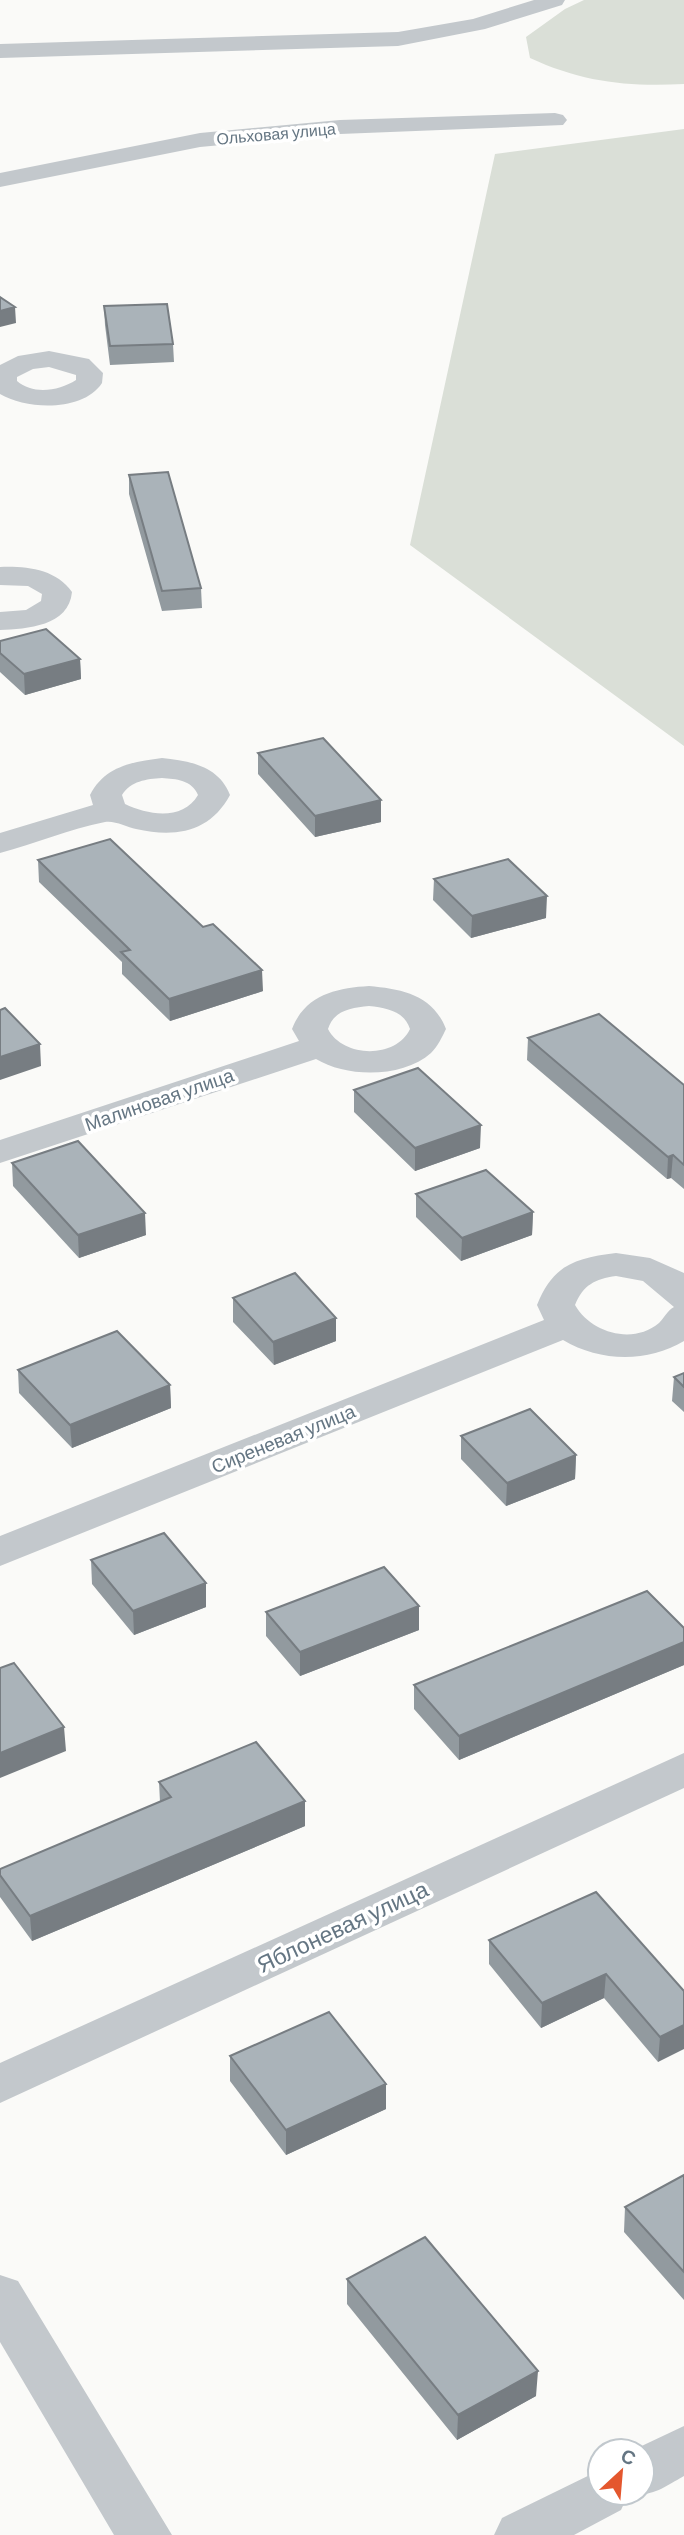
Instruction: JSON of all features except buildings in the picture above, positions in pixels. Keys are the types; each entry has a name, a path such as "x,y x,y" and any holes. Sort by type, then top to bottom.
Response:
{"street":[{"path":"0,51 398,39 430,36 524,12 554,0"},
{"name":"Ольховая улица","path":"0,180 200,140 340,127 555,120"},
{"path":"0,576 24,576 46,582 57,592 58,598 56,604 41,614 0,621"},
{"path":"0,843 111,810"},
{"name":"Малиновая улица","path":"0,1152 318,1046"},
{"path":"684,1298 675,1285 650,1270 626,1266 601,1267 572,1277 563,1285 556,1305 566,1325 591,1339 625,1345 657,1339 670,1333 684,1317"},
{"name":"Сиреневая улица","path":"0,1552 566,1325"},
{"name":"Яблоневая улица","path":"0,2084 684,1769"},
{"path":"0,2296 144,2535"},
{"path":"656,2464 684,2449"},
{"path":"522,2535 586,2501"}],"shaded area":[{"path":"584,0 684,0 684,84 643,85 587,78 530,58 526,37 565,9"},
{"path":"684,129 684,746 410,545 495,154"}]}
